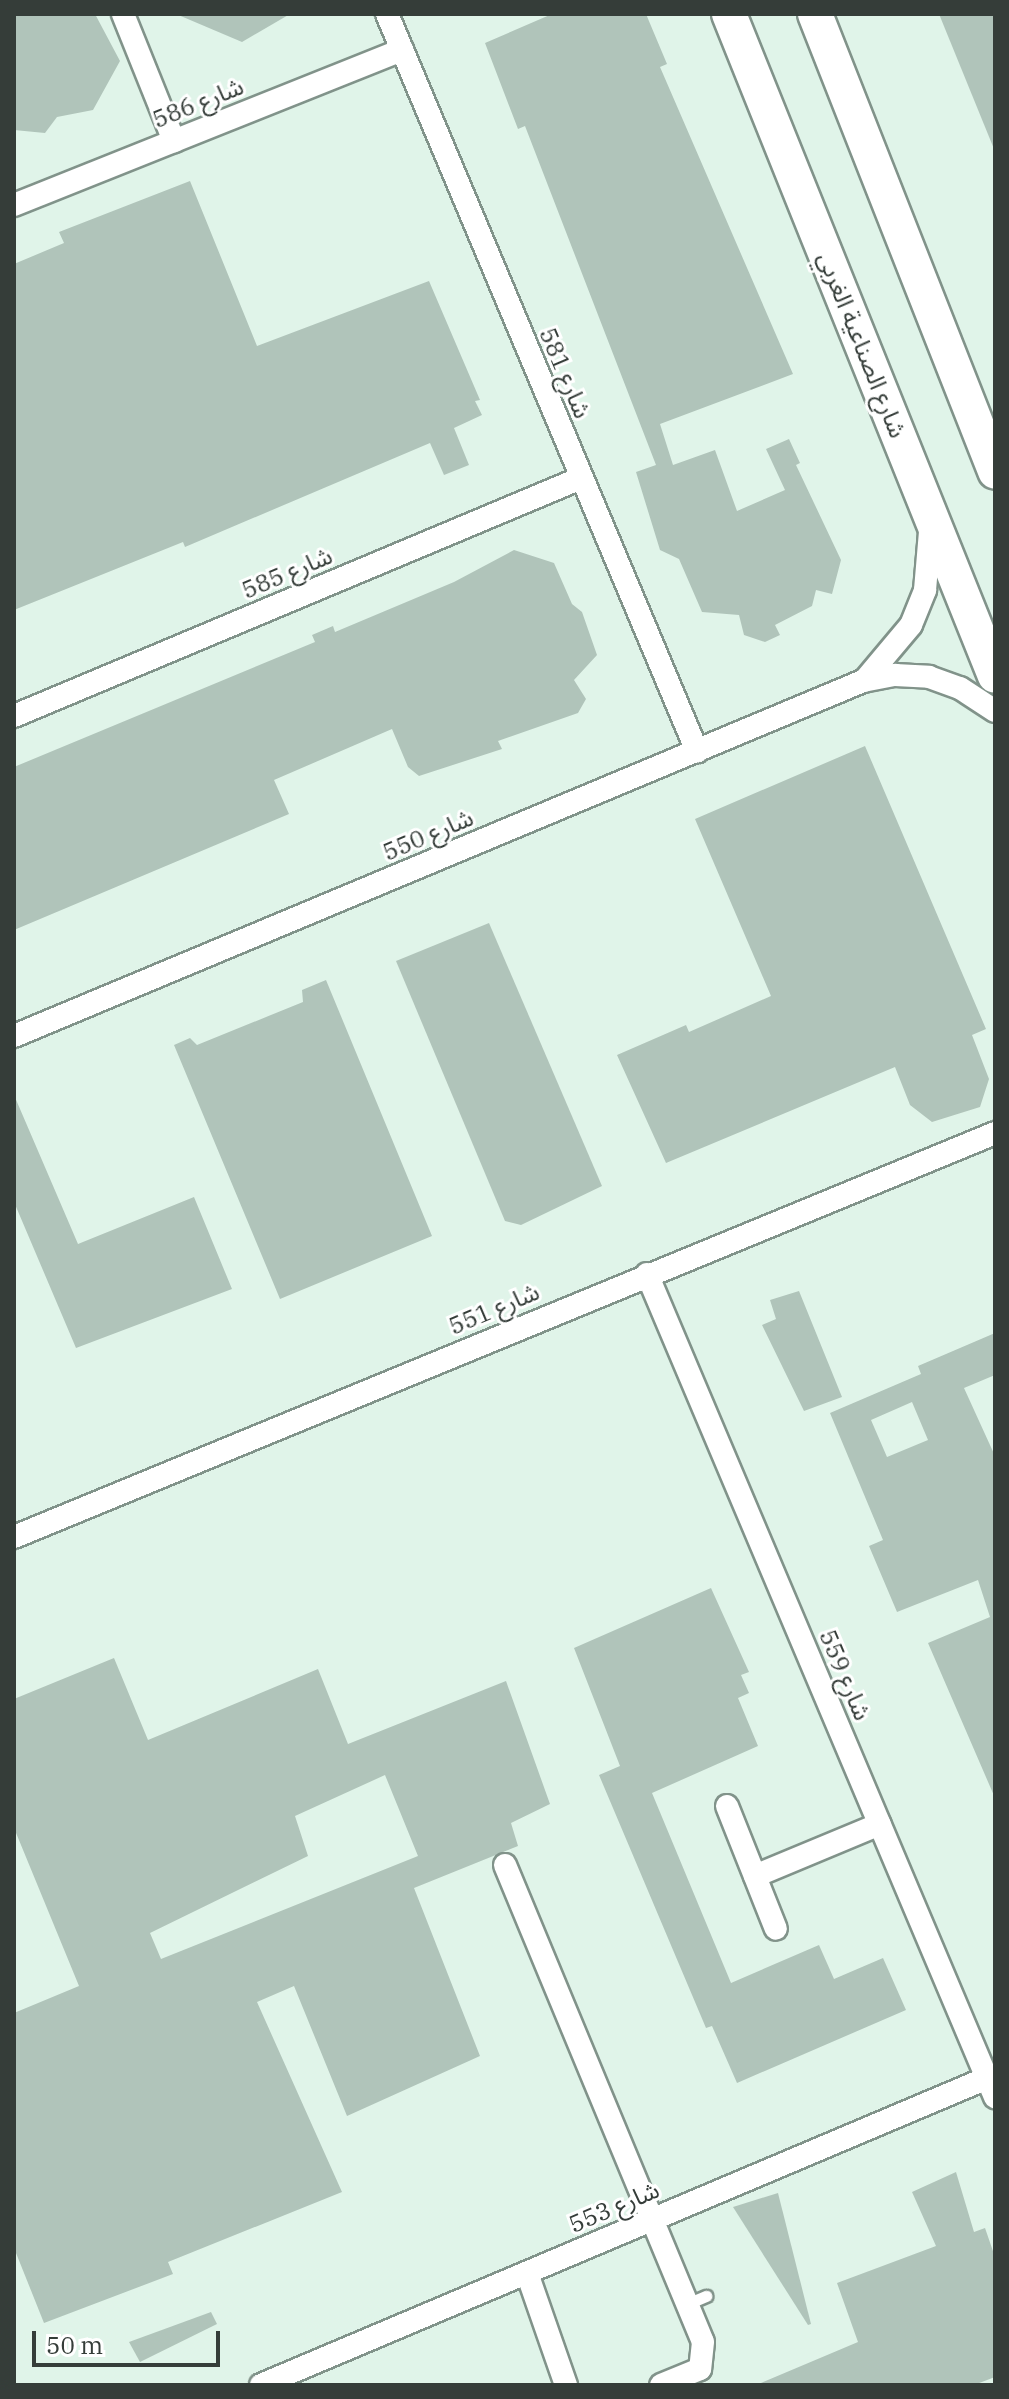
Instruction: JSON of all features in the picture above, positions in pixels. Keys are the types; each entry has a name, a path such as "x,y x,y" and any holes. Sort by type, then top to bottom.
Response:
{"main road":[{"name":"شارع الصناعية الغربي","path":"729,14 995,676"},
{"path":"815,14 995,472"}],"street":[{"path":"123,14 174,141"},
{"name":"شارع 581","path":"387,14 697,751"},
{"name":"شارع 586","path":"14,205 402,50"},
{"name":"شارع 585","path":"14,716 581,478"},
{"name":"شارع 550","path":"863,681 911,625 925,590 929,512"},
{"name":"شارع 550","path":"14,1036 863,681 895,675 929,677 960,688 995,711"},
{"name":"شارع 551","path":"14,1537 995,1133"},
{"name":"شارع 559","path":"647,1274 991,2087"},
{"path":"727,1806 776,1929"},
{"path":"755,1876 880,1824"},
{"path":"505,1865 651,2220 697,2300 705,2358 700,2369 661,2385"},
{"name":"شارع 553","path":"261,2385 651,2220 991,2087"},
{"path":"527,2273 566,2385"}],"building":[{"path":"14,14 95,14 120,61 93,110 57,117 45,133 14,130"},
{"path":"176,14 290,14 242,42"},
{"path":"552,14 646,14 667,64 660,67 793,374 660,424 673,465 715,450 737,511 785,490 766,449 789,439 800,463 796,465 841,560 832,594 816,590 812,606 775,625 780,635 765,642 744,635 739,615 702,612 679,559 660,550 636,472 656,465 525,126 518,129 485,43"},
{"path":"939,14 995,14 994,149"},
{"path":"190,181 257,346 429,281 480,400 475,401 482,415 454,428 469,465 444,475 430,443 185,547 183,542 14,610 14,264 64,243 59,232"},
{"path":"514,550 554,563 572,604 582,612 597,655 574,680 586,699 578,713 498,741 502,749 419,776 408,767 392,729 274,780 289,814 14,930 14,767 315,642 312,635 333,626 335,632 454,582"},
{"path":"865,746 986,1029 972,1035 989,1079 980,1107 932,1122 910,1105 895,1067 666,1163 617,1055 686,1025 689,1032 771,996 695,819"},
{"path":"489,923 602,1186 521,1225 505,1221 396,961"},
{"path":"326,980 432,1236 280,1299 174,1045 190,1038 197,1045 303,1002 302,990"},
{"path":"14,1095 78,1244 194,1197 232,1289 76,1348 14,1202"},
{"path":"799,1291 842,1397 804,1411 762,1325 776,1319 770,1300"},
{"path":"995,1333 995,1375 964,1388 995,1456 995,1798 928,1643 990,1617 978,1580 897,1612 869,1546 883,1540 830,1413 921,1374 918,1366","holes":["912,1402 928,1440 887,1457 871,1420"]},
{"path":"711,1588 749,1672 741,1675 749,1693 738,1698 758,1746 652,1793 731,1983 819,1945 834,1979 883,1958 906,2010 737,2083 712,2026 706,2028 599,1775 620,1766 574,1648"},
{"path":"114,1658 148,1740 318,1669 348,1744 506,1681 550,1804 511,1823 518,1846 414,1888 480,2056 347,2116 294,1986 257,2002 342,2192 168,2262 173,2274 44,2323 14,2248 14,2013 79,1986 14,1828 14,1699","holes":["385,1775 418,1856 161,1959 150,1933 308,1856 295,1816"]},
{"path":"956,2172 974,2232 985,2228 995,2257 995,2377 974,2385 756,2385 858,2342 837,2283 936,2246 912,2192"},
{"path":"778,2193 811,2324 808,2325 733,2207"},
{"path":"211,2312 217,2324 140,2362 129,2342"}]}
